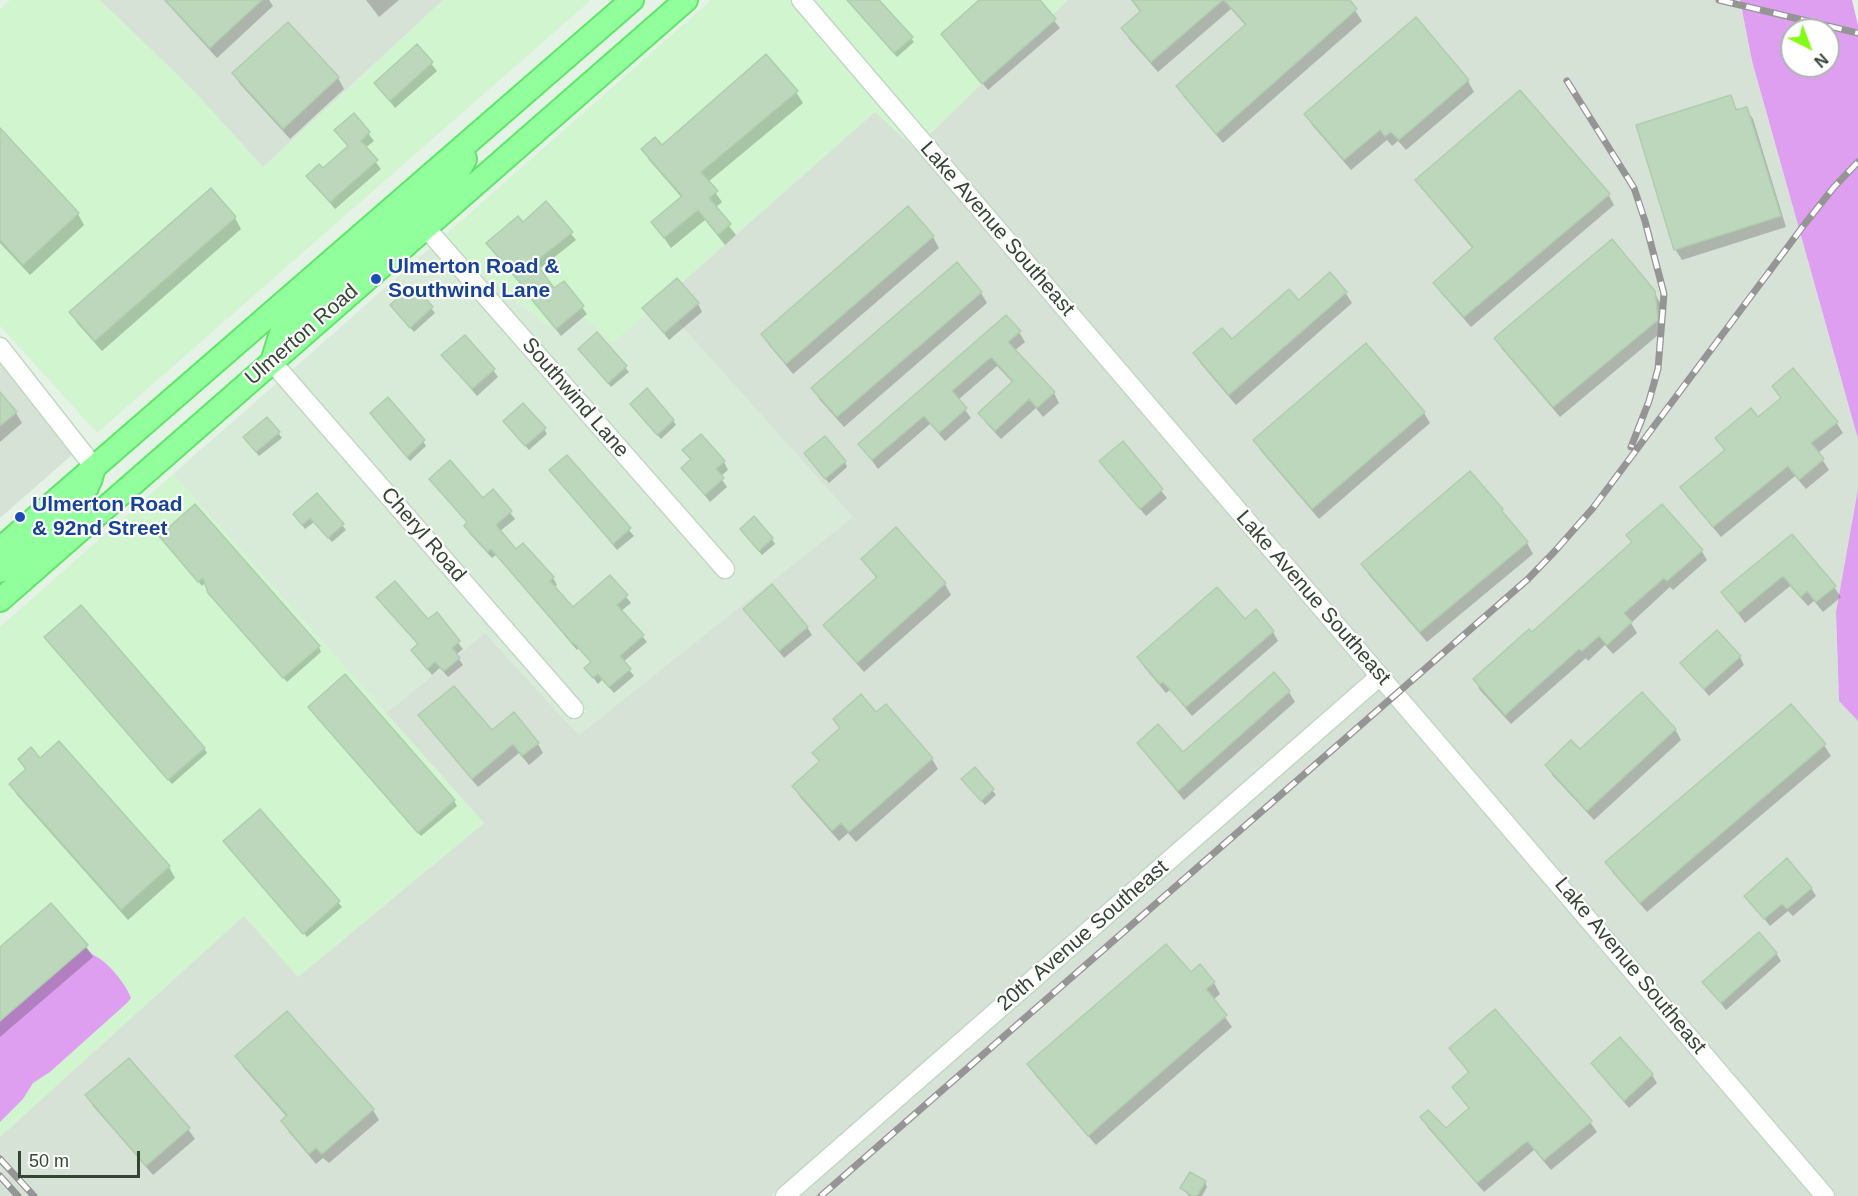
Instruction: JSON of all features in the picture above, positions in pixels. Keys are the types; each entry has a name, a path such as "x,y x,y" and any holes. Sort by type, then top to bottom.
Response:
{"main road":[{"name":"Ulmerton Road","path":"0,549 632,0"},
{"name":"Ulmerton Road","path":"0,600 686,0"},
{"path":"272,362 281,333 290,321 458,172 465,159 461,149"},
{"path":"0,571 74,507 83,497 94,467"}],"street":[{"name":"Lake Avenue Southeast","path":"801,0 1563,887 1825,1196"},
{"name":"Southwind Lane","path":"426,228 725,569"},
{"path":"0,347 94,467"},
{"name":"Cheryl Road","path":"272,362 574,708"},
{"name":"20th Avenue Southeast","path":"785,1196 1380,676"}],"shaded area":[{"path":"10,0 100,0 192,89 263,167 443,0 591,0 97,433 0,326 0,9"},
{"path":"100,0 443,0 263,167 192,89"},
{"path":"711,0 789,0 916,147 915,149 875,113 613,343 576,310 547,325 468,263 444,236"},
{"path":"812,0 1068,0 928,136"},
{"path":"1068,0 1717,0 1741,6 1752,61 1858,439 1858,489 1836,612 1839,701 1858,721 1858,1196 1836,1196 928,136"},
{"path":"1740,0 1852,0 1858,25 1858,439 1752,61"},
{"path":"875,112 916,148 1367,675 771,1196 0,1196 0,1137 244,916 298,977 484,823 386,713 485,633 579,735 853,517 660,302"},
{"path":"431,247 725,581 737,570 468,263 547,325 576,310 660,302 854,517 579,735 485,633 386,713 173,474 278,382 573,721 586,711 291,371"},
{"path":"0,361 73,454 0,518"},
{"path":"173,474 484,823 298,977 244,917 0,1137 0,1122 23,1099 33,1083 50,1072 127,1003 0,1018 0,627"},
{"path":"1858,489 1858,721 1839,701 1836,612"},
{"path":"1380,689 1814,1196 800,1196"},
{"path":"85,947 113,971 131,998 50,1072 33,1083 23,1099 0,1122 0,1018 77,950"}],"building":[{"path":"165,0 262,0 210,48"},
{"path":"847,0 879,0 913,37 894,53"},
{"path":"979,0 1040,0 1056,19 982,84 941,34"},
{"path":"1132,0 1223,0 1151,62 1121,28 1141,11"},
{"path":"1224,0 1350,0 1357,9 1216,134 1176,86 1246,24"},
{"path":"1416,17 1469,80 1399,140 1391,132 1385,136 1380,130 1344,160 1304,114"},
{"path":"288,22 339,77 283,129 232,73"},
{"path":"417,44 433,62 390,101 374,83"},
{"path":"766,54 798,91 701,172 718,191 709,198 731,224 718,235 698,210 664,238 651,222 682,196 641,149 655,137 662,145"},
{"path":"1520,90 1610,194 1464,317 1433,283 1473,247 1415,180"},
{"path":"1731,95 1736,110 1747,107 1781,216 1674,250 1636,125"},
{"path":"354,113 370,132 361,141 378,160 330,202 306,176 319,164 323,168 348,146 334,130"},
{"path":"0,128 79,213 23,265 0,240"},
{"path":"211,188 236,217 95,341 69,312"},
{"path":"546,201 573,232 535,262 554,288 564,281 584,306 556,329 528,295 530,294 486,243 518,216 523,222"},
{"path":"908,206 934,236 786,364 761,334"},
{"path":"1612,239 1655,291 1658,320 1553,407 1494,338"},
{"path":"957,262 982,292 837,417 811,388"},
{"path":"1330,272 1347,292 1229,395 1193,353 1222,328 1232,339 1289,289 1299,300"},
{"path":"677,278 699,303 664,333 642,308"},
{"path":"405,291 412,299 420,292 433,307 410,328 390,305"},
{"path":"1006,315 1021,331 1008,342 1055,392 1037,408 1029,399 995,431 978,413 1013,381 991,357 952,391 967,408 939,433 924,416 872,460 858,444"},
{"path":"597,332 627,366 608,383 578,349"},
{"path":"465,335 495,369 472,389 441,355"},
{"path":"1366,343 1425,412 1312,509 1253,440"},
{"path":"1793,368 1838,422 1811,443 1824,459 1799,480 1788,466 1713,527 1680,487 1725,450 1715,438 1751,408 1758,417 1781,398 1772,386"},
{"path":"647,388 674,420 657,435 630,404"},
{"path":"0,392 17,412 0,426"},
{"path":"388,397 425,440 407,457 370,413"},
{"path":"523,403 546,428 525,446 503,421"},
{"path":"267,417 280,432 256,452 243,437"},
{"path":"701,434 725,461 716,469 724,478 705,495 681,468 691,459 682,450"},
{"path":"825,436 846,461 825,479 804,453"},
{"path":"1123,441 1163,489 1140,509 1099,461"},
{"path":"567,455 631,528 613,544 549,470"},
{"path":"450,460 483,498 493,489 512,511 496,525 516,549 523,543 554,577 550,581 573,607 610,575 628,595 617,605 644,635 620,656 631,669 609,687 598,674 593,678 584,668 591,662 491,549 488,552 464,526 467,522 429,479"},
{"path":"1470,471 1528,542 1420,632 1361,564"},
{"path":"317,493 344,524 328,538 310,518 302,525 293,514"},
{"path":"195,504 320,646 283,678 208,593 203,578 198,582 159,536"},
{"path":"1662,504 1703,550 1667,581 1664,578 1624,613 1632,622 1607,645 1599,636 1582,651 1579,649 1505,715 1473,679 1529,629 1532,632 1632,542 1626,535"},
{"path":"754,516 773,538 759,551 740,529"},
{"path":"896,527 946,583 857,663 823,625 877,577 861,559"},
{"path":"1792,534 1836,586 1816,602 1807,591 1801,597 1783,576 1738,613 1721,592"},
{"path":"395,581 428,619 437,612 460,641 452,648 460,658 444,671 435,662 427,669 411,650 418,644 376,597"},
{"path":"772,584 808,627 779,651 743,609"},
{"path":"1217,587 1245,619 1256,609 1274,631 1186,707 1163,682 1160,684 1137,657"},
{"path":"81,605 205,748 168,780 44,637"},
{"path":"1717,630 1741,656 1704,689 1680,663"},
{"path":"1274,672 1290,691 1178,791 1137,743 1158,724 1183,752"},
{"path":"345,674 455,800 418,833 308,707"},
{"path":"454,686 492,730 514,712 539,743 522,756 513,744 472,779 418,715"},
{"path":"1642,692 1676,729 1587,811 1545,765 1571,740 1580,749"},
{"path":"861,694 876,712 886,704 933,758 849,832 841,823 832,831 792,786 820,761 812,753 840,728 833,719"},
{"path":"1791,704 1826,744 1640,903 1605,862"},
{"path":"59,741 170,866 121,910 9,784 26,769 18,759 31,747 40,758"},
{"path":"975,767 994,789 981,801 961,779"},
{"path":"260,809 340,901 303,934 223,841"},
{"path":"1787,858 1812,888 1787,909 1782,904 1764,919 1744,896"},
{"path":"51,903 88,945 0,1021 0,947"},
{"path":"1759,932 1777,953 1721,1003 1702,982"},
{"path":"1166,944 1191,972 1200,964 1215,982 1206,989 1227,1015 1088,1136 1027,1064"},
{"path":"1495,1009 1592,1121 1544,1160 1527,1141 1477,1183 1420,1117 1428,1110 1446,1128 1469,1108 1452,1087 1469,1072 1449,1048"},
{"path":"287,1011 374,1109 322,1154 316,1148 309,1154 281,1121 287,1115 235,1056"},
{"path":"1620,1037 1653,1074 1624,1101 1591,1063"},
{"path":"129,1058 190,1128 146,1166 85,1095"},
{"path":"1190,1172 1206,1181 1197,1196 1180,1188"}],"railway":[{"path":"1719,0 1858,33"},
{"path":"1567,81 1634,188 1664,294 1658,369 1649,401 1631,447"},
{"path":"821,1196 1528,579 1593,508 1804,225 1834,187 1858,162"},
{"path":"0,1159 34,1196"},
{"path":"0,1176 18,1196"}],"place":[{"name":"Ulmerton Road & Southwind Lane","path":"376,279"},
{"name":"Ulmerton Road & 92nd Street","path":"20,517"}]}
